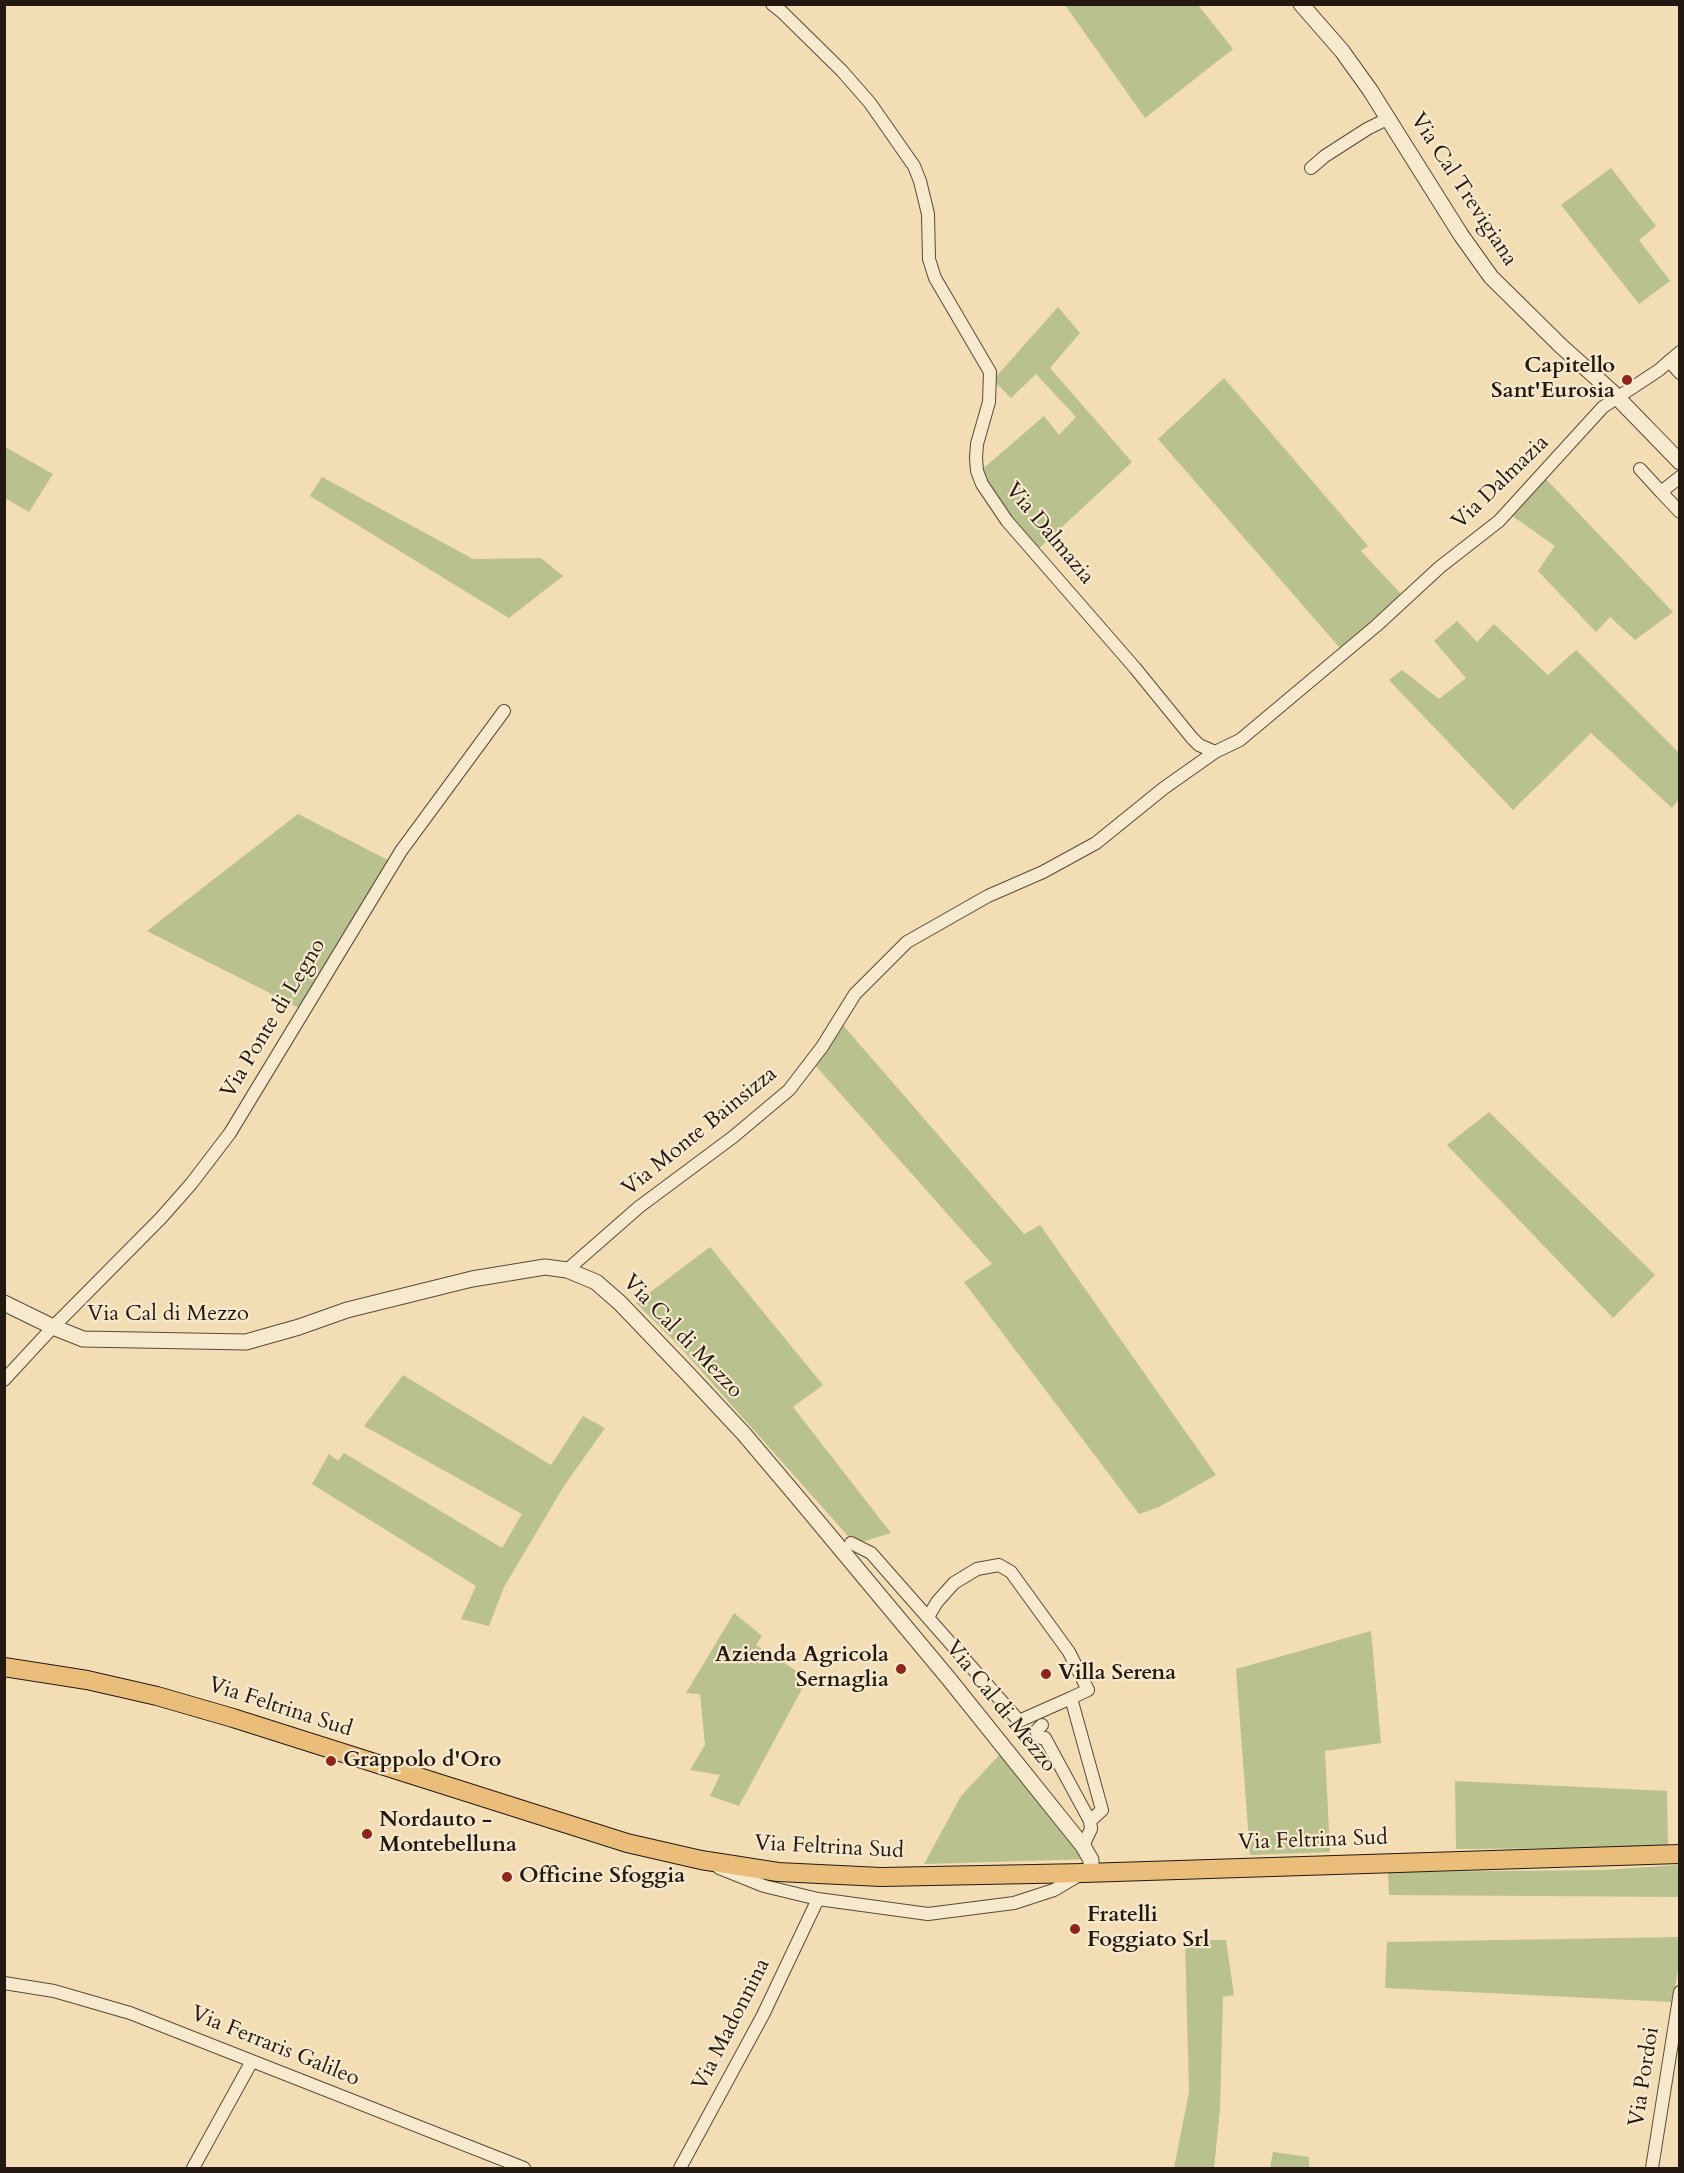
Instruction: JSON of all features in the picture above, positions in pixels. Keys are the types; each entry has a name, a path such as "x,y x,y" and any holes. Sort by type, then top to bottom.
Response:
{"main road":[{"name":"Via Feltrina Sud","path":"4,1667 87,1680 186,1703 612,1838 701,1860 778,1872 851,1876 1088,1873 1680,1854"}],"street":[{"name":"Via Dalmazia","path":"772,4 842,71 870,103 914,166 928,214 929,259 935,278 990,372 989,402 976,451 977,471 982,484 1007,521 1135,668 1192,738 1199,745 1215,752"},
{"name":"Via Cal Trevigiana","path":"1301,4 1342,51 1389,118 1461,235 1491,277 1618,398 1680,462"},
{"path":"1311,168 1325,156 1367,129 1389,118"},
{"name":"Via Dalmazia","path":"918,936 988,896 1043,872 1096,843 1164,788 1215,752 1240,740 1376,626 1440,567 1499,521 1603,407 1680,352"},
{"path":"1668,362 1680,373"},
{"path":"1640,469 1680,512"},
{"path":"1661,492 1680,477"},
{"name":"Via Ponte di Legno","path":"4,1380 161,1218 191,1184 230,1133 401,850 504,711"},
{"name":"Via Monte Bainsizza","path":"567,1270 639,1207 733,1137 789,1090 822,1047 855,994 907,942 918,936"},
{"name":"Via Cal di Mezzo","path":"4,1303 84,1339 246,1342 347,1310 442,1285 545,1267 567,1270 596,1282 620,1303 744,1434 949,1679 1083,1845 1092,1860 1088,1873"},
{"path":"851,1543 871,1553 1019,1721 1088,1690 1069,1652 1011,1572 999,1565 977,1569 954,1583 937,1602 928,1617"},
{"path":"1071,1698 1102,1810 1090,1821"},
{"path":"1034,1714 1090,1821 1091,1829 1083,1845"},
{"path":"701,1860 749,1881 818,1899 928,1914 1014,1903 1054,1890 1088,1873"},
{"name":"Via Madonnina","path":"680,2169 763,2015 818,1899"},
{"name":"Via Ferraris Galileo","path":"4,1983 54,1991 122,2010 524,2169"},
{"name":"Via Pordoi","path":"1652,2169 1680,1992"},
{"path":"193,2169 252,2061"}],"green space":[{"path":"1065,5 1198,5 1233,49 1145,118"},
{"path":"1611,168 1656,226 1639,240 1670,281 1639,304 1561,205"},
{"path":"1058,307 1080,333 1050,368 1132,462 1035,552 978,473 1044,416 1059,435 1076,417 1036,374 1011,398 993,380"},
{"path":"1224,378 1368,546 1361,551 1402,595 1340,648 1158,439"},
{"path":"5,447 53,474 29,512 5,498"},
{"path":"322,477 473,559 541,558 563,576 509,618 310,496"},
{"path":"1544,477 1673,612 1635,640 1610,617 1596,632 1538,571 1555,546 1511,515"},
{"path":"1457,621 1477,642 1494,624 1548,675 1576,650 1679,753 1679,799 1672,808 1591,733 1513,810 1389,680 1402,670 1439,699 1466,678 1434,641"},
{"path":"298,814 394,863 305,1011 147,931"},
{"path":"842,1024 1024,1234 1040,1225 1216,1475 1159,1507 1139,1514 964,1282 992,1264 814,1064"},
{"path":"1489,1112 1655,1275 1613,1318 1447,1145"},
{"path":"710,1247 823,1385 793,1407 891,1533 855,1544 680,1347 636,1303"},
{"path":"403,1375 551,1465 583,1416 605,1428 564,1486 504,1587 489,1626 461,1619 476,1586 312,1484 329,1454 338,1461 344,1453 502,1548 522,1514 364,1426"},
{"path":"734,1613 762,1636 756,1645 820,1686 803,1687 739,1806 710,1796 720,1775 690,1770 705,1745 700,1694 686,1693"},
{"path":"1371,1631 1381,1743 1325,1751 1330,1852 1250,1855 1236,1669"},
{"path":"1003,1751 1091,1859 924,1864 961,1796"},
{"path":"1455,1781 1667,1791 1668,1845 1456,1849"},
{"path":"1679,1865 1679,1897 1389,1895 1388,1872 1603,1870"},
{"path":"1679,1937 1679,1963 1673,2002 1385,1988 1387,1942"},
{"path":"1185,1940 1226,1940 1234,1995 1223,1997 1220,2109 1214,2168 1174,2168 1189,2092"},
{"path":"1273,2152 1309,2157 1309,2168 1270,2168"}],"place":[{"name":"Capitello Sant'Eurosia","path":"1627,380"},
{"name":"Azienda Agricola Sernaglia","path":"901,1669"},
{"name":"Villa Serena","path":"1046,1674"},
{"name":"Grappolo d'Oro","path":"331,1761"},
{"name":"Nordauto - Montebelluna","path":"367,1834"},
{"name":"Officine Sfoggia","path":"507,1877"},
{"name":"Fratelli Foggiato Srl","path":"1075,1929"}]}
